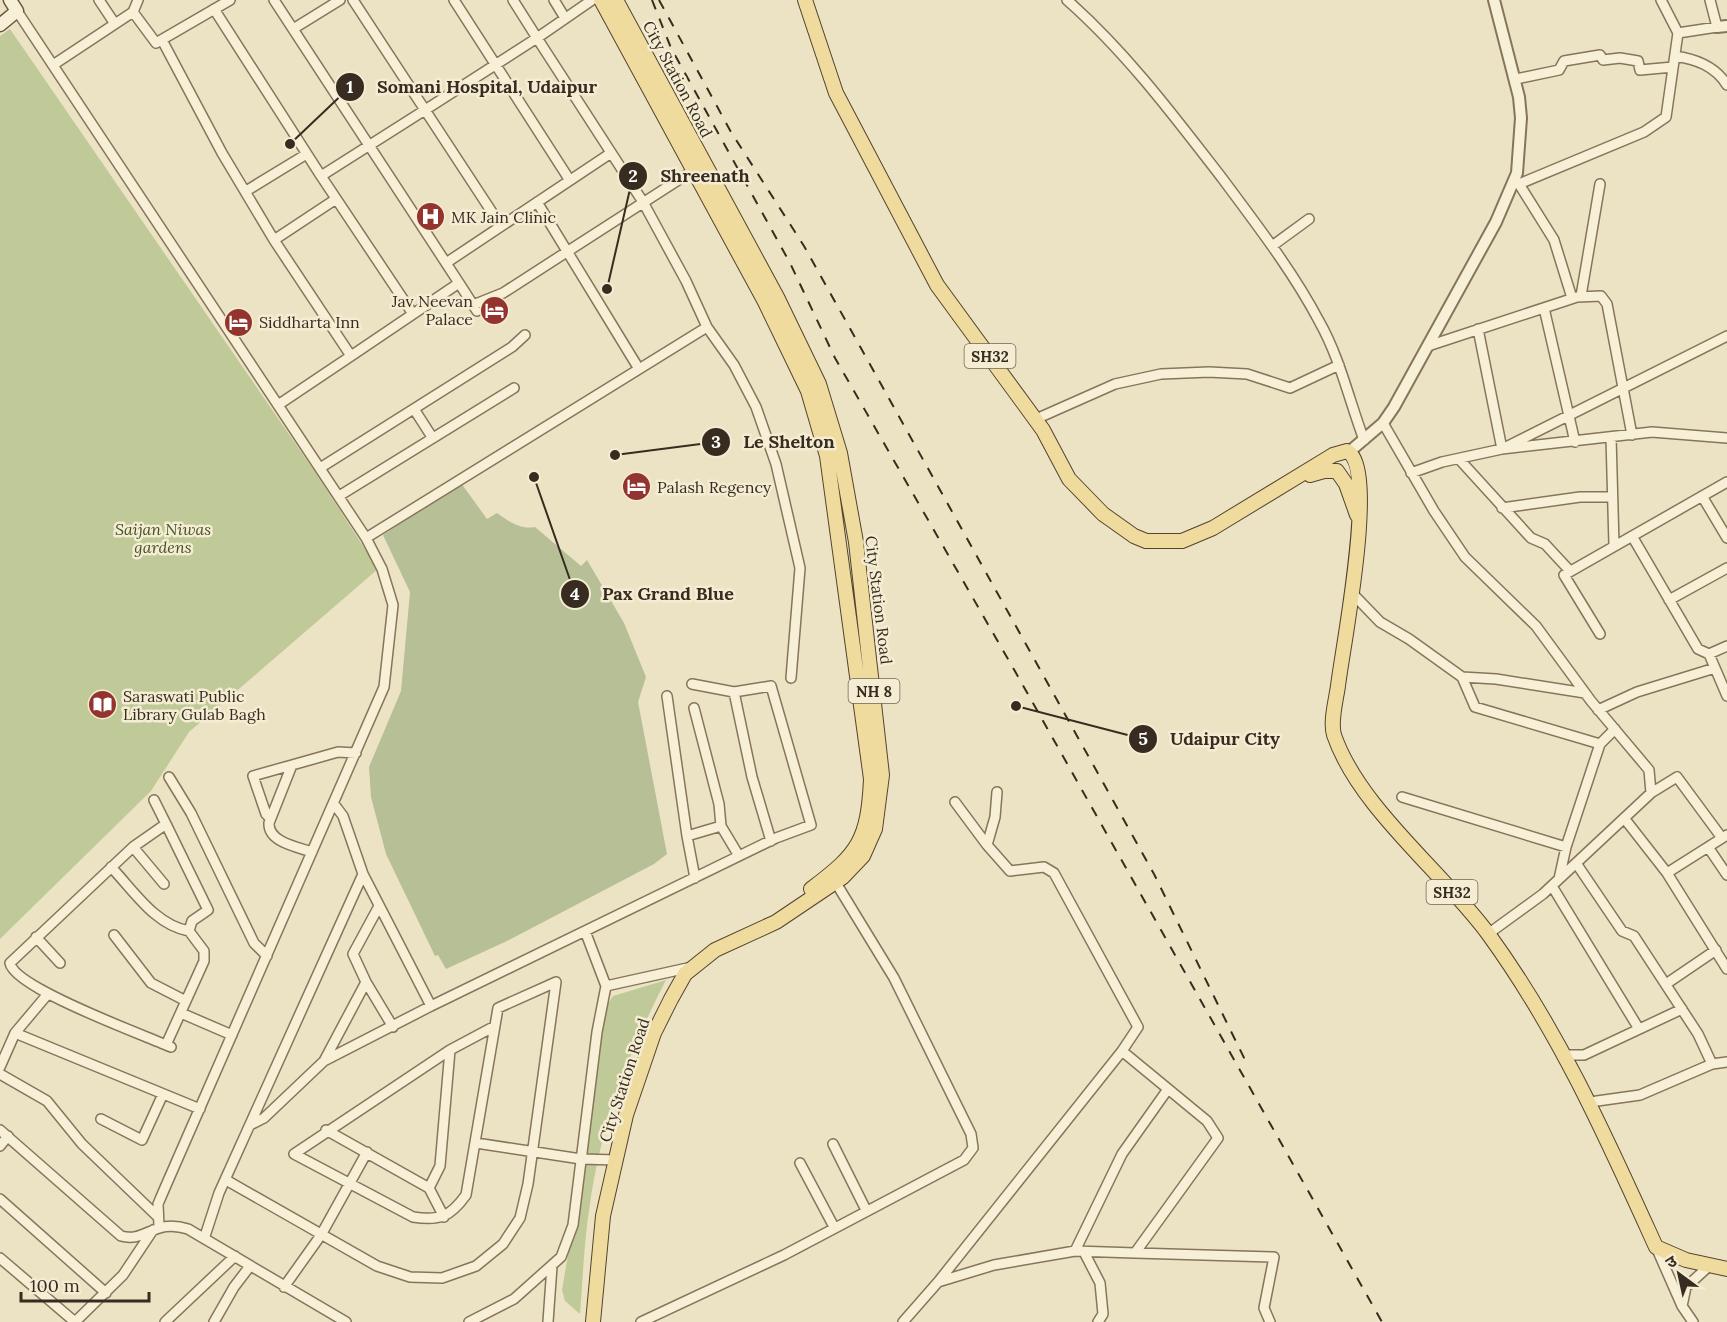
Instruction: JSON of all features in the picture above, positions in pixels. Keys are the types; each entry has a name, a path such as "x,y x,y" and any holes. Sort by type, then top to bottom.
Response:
{"main road":[{"path":"0,25 17,11 10,0"},
{"name":"City Station Road","path":"601,0 777,297 819,384 832,424 856,542 882,776 875,829 863,856 836,882 776,922 715,950 686,968"},
{"name":"City Station Road","path":"593,1322 603,1216 618,1113 645,1030 663,994 709,946 807,892 856,850 867,826 871,779 841,544 820,427 808,391 616,0"},
{"name":"SH32","path":"805,0 836,93 937,285 1036,419 1069,480 1120,528 1146,541 1170,542 1195,537 1333,455 1349,452 1356,460 1360,478 1359,523 1333,732 1348,766 1373,800 1488,934 1548,1023 1590,1102 1656,1247"},
{"path":"1288,482 1320,471 1346,470 1352,457 1349,452"},
{"path":"1337,471 1350,492 1359,523"},
{"name":"City Station Road","path":"584,1322 594,1215 611,1160"},
{"path":"1656,1247 1708,1267 1727,1269"}],"street":[{"path":"99,0 116,24"},
{"path":"53,65 133,12 138,0"},
{"path":"133,12 156,43 230,0"},
{"path":"274,0 475,308 503,293 699,167"},
{"path":"293,28 340,0"},
{"path":"353,0 501,226"},
{"path":"454,0 569,179"},
{"path":"513,0 643,202 686,281 707,327 734,365 756,407 776,464 800,568 791,678"},
{"path":"554,0 565,18"},
{"path":"321,176 370,147 592,0"},
{"path":"1067,0 1087,17 1164,102 1272,246 1320,321 1339,365 1364,440"},
{"path":"1349,452 1383,423 1428,346 1516,184 1521,118 1516,79 1494,0"},
{"path":"1516,184 1644,132 1666,117 1678,33 1661,0"},
{"path":"1678,33 1722,27 1710,0"},
{"path":"214,9 294,132 305,155 413,314"},
{"path":"0,1258 75,1322 123,1275 157,1223 158,1204 384,687 393,622 389,587 366,538 17,11"},
{"path":"162,40 222,153 274,240 351,356"},
{"path":"1516,79 1559,70 1564,61 1600,55 1603,60 1620,58 1638,61 1640,70 1673,67"},
{"path":"1675,56 1698,60 1722,77 1727,84"},
{"path":"446,263 611,153"},
{"path":"246,191 305,155"},
{"path":"1516,184 1554,240 1576,297"},
{"path":"1576,297 1600,184"},
{"path":"274,240 336,199"},
{"path":"537,202 639,369"},
{"path":"1272,246 1309,219"},
{"path":"278,405 459,283"},
{"path":"1428,346 1576,297 1598,295 1605,300 1632,435"},
{"path":"1544,308 1575,442"},
{"path":"366,538 707,327"},
{"path":"1478,329 1502,449"},
{"path":"320,468 512,347 525,335"},
{"path":"1502,449 1727,336"},
{"path":"1036,419 1115,384 1161,374 1209,372 1247,374 1290,388 1339,365"},
{"path":"339,496 514,388"},
{"path":"414,409 432,438"},
{"path":"1383,423 1411,473 1465,557 1536,626 1598,710 1649,770 1651,793"},
{"path":"1411,473 1502,449 1652,432 1727,438"},
{"path":"1611,437 1614,545"},
{"path":"1460,459 1531,538 1545,544 1570,571"},
{"path":"1600,634 1564,574 1727,482"},
{"path":"1702,496 1727,538"},
{"path":"1502,508 1580,497 1612,497"},
{"path":"1632,536 1698,649 1709,654 1727,696"},
{"path":"1669,600 1727,568"},
{"path":"1351,592 1380,622 1438,658 1462,677 1475,707 1600,744"},
{"path":"1709,654 1727,646"},
{"path":"1598,710 1637,692 1715,668"},
{"path":"1462,677 1496,679 1585,693"},
{"path":"250,1125 264,1118 324,1061 431,1006 739,856 811,825 771,686 734,692 692,684"},
{"path":"734,692 771,841"},
{"path":"667,696 694,878"},
{"path":"694,708 719,804 721,826 739,856"},
{"path":"1615,729 1600,744 1556,883 1639,1029"},
{"path":"270,818 266,814 253,776 338,752 356,753"},
{"path":"292,765 268,826 274,837 312,852"},
{"path":"169,777 191,813 256,946 267,956"},
{"path":"1488,934 1556,883 1651,793 1677,777 1724,837 1667,873"},
{"path":"987,845 995,817 997,792"},
{"path":"1402,797 1566,847"},
{"path":"154,800 208,910 192,921 189,931"},
{"path":"903,1322 938,1282 1122,1051 1138,1027 1054,873 1044,867 1010,871 987,845 956,802"},
{"path":"334,804 343,816 363,874 431,1006"},
{"path":"1624,818 1667,873 1727,969"},
{"path":"111,867 161,920 177,929 189,931 206,956 169,1046 47,995 10,965 11,960 36,936 111,867 133,847 166,825"},
{"path":"687,836 721,826"},
{"path":"133,847 164,884"},
{"path":"1708,847 1727,875"},
{"path":"1576,862 1622,932 1634,936 1698,1034 1712,1064"},
{"path":"205,1236 250,1125 363,874"},
{"path":"641,1322 784,1255 964,1160 973,1148 971,1134 894,978 836,882"},
{"path":"379,906 353,954 366,982 393,1027"},
{"path":"469,1322 514,1299 552,1266 561,1257 573,1225 597,1032 606,986 585,931"},
{"path":"114,935 151,983 186,1001"},
{"path":"36,936 60,963"},
{"path":"1666,984 1716,950"},
{"path":"606,986 686,968"},
{"path":"324,1061 366,982"},
{"path":"226,1180 377,1266 410,1278 442,1278 470,1269 487,1259 512,1233 523,1207 533,1152 556,982 498,1008 476,1143 466,1195 458,1206 444,1217 432,1220 413,1217 294,1154 326,1130 450,1050 495,1026"},
{"path":"0,1067 15,1033 47,995"},
{"path":"1564,1055 1584,1055 1682,1009"},
{"path":"181,1013 232,1035"},
{"path":"15,1033 200,1109"},
{"path":"429,1188 440,1166 450,1050"},
{"path":"1122,1051 1207,1121 1218,1138 1135,1253"},
{"path":"1590,1102 1640,1095 1712,1064 1727,1062"},
{"path":"0,1074 47,1101 82,1144 157,1223"},
{"path":"1079,1251 1122,1154 1168,1089"},
{"path":"101,1119 142,1140 163,1094"},
{"path":"0,1130 116,1233 130,1238 157,1223 180,1226 205,1236 284,1287 346,1322"},
{"path":"326,1130 429,1188 444,1217"},
{"path":"0,1146 8,1136"},
{"path":"476,1143 581,1159 611,1160"},
{"path":"833,1144 866,1210"},
{"path":"284,1287 321,1235 367,1152"},
{"path":"800,1163 834,1227"},
{"path":"0,1199 106,1293"},
{"path":"1656,1247 1682,1306 1693,1322"},
{"path":"938,1282 994,1265 1079,1251 1274,1257 1264,1308 1270,1322"},
{"path":"1079,1251 1100,1283 1103,1314 1098,1322"},
{"path":"165,1322 235,1256"},
{"path":"214,1322 234,1287 250,1266"},
{"path":"548,1322 552,1266"},
{"path":"1682,1306 1686,1287 1708,1267"}],"green space":[{"name":"Saijan Niwas gardens","path":"10,29 315,472 378,569 189,732 151,791 0,939 0,36"},
{"path":"461,483 487,519 497,513 520,526 535,527 581,566 587,560 624,623 646,677 638,702 667,854 654,864 507,941 446,969 438,955 435,956 386,854 371,797 369,767 401,691 410,592 383,535"},
{"path":"666,980 640,1034 618,1089 601,1146 588,1218 580,1314 565,1301 562,1290 590,1127 606,1007 613,996"}],"railway":[{"path":"652,0 671,48 790,263 835,358 1016,673 1382,1322"},
{"path":"659,0 731,132 804,246 1154,874 1248,1066"}],"place":[{"name":"Somani Hospital, Udaipur","path":"290,144"},
{"name":"MK Jain Clinic","path":"430,217"},
{"name":"Shreenath","path":"607,289"},
{"name":"Jav Neevan Palace","path":"494,310"},
{"name":"Siddharta Inn","path":"238,322"},
{"name":"Le Shelton","path":"615,455"},
{"name":"Pax Grand Blue","path":"534,477"},
{"name":"Palash Regency","path":"636,487"},
{"name":"Saraswati Public Library Gulab Bagh","path":"102,705"},
{"name":"Udaipur City","path":"1016,706"}]}
